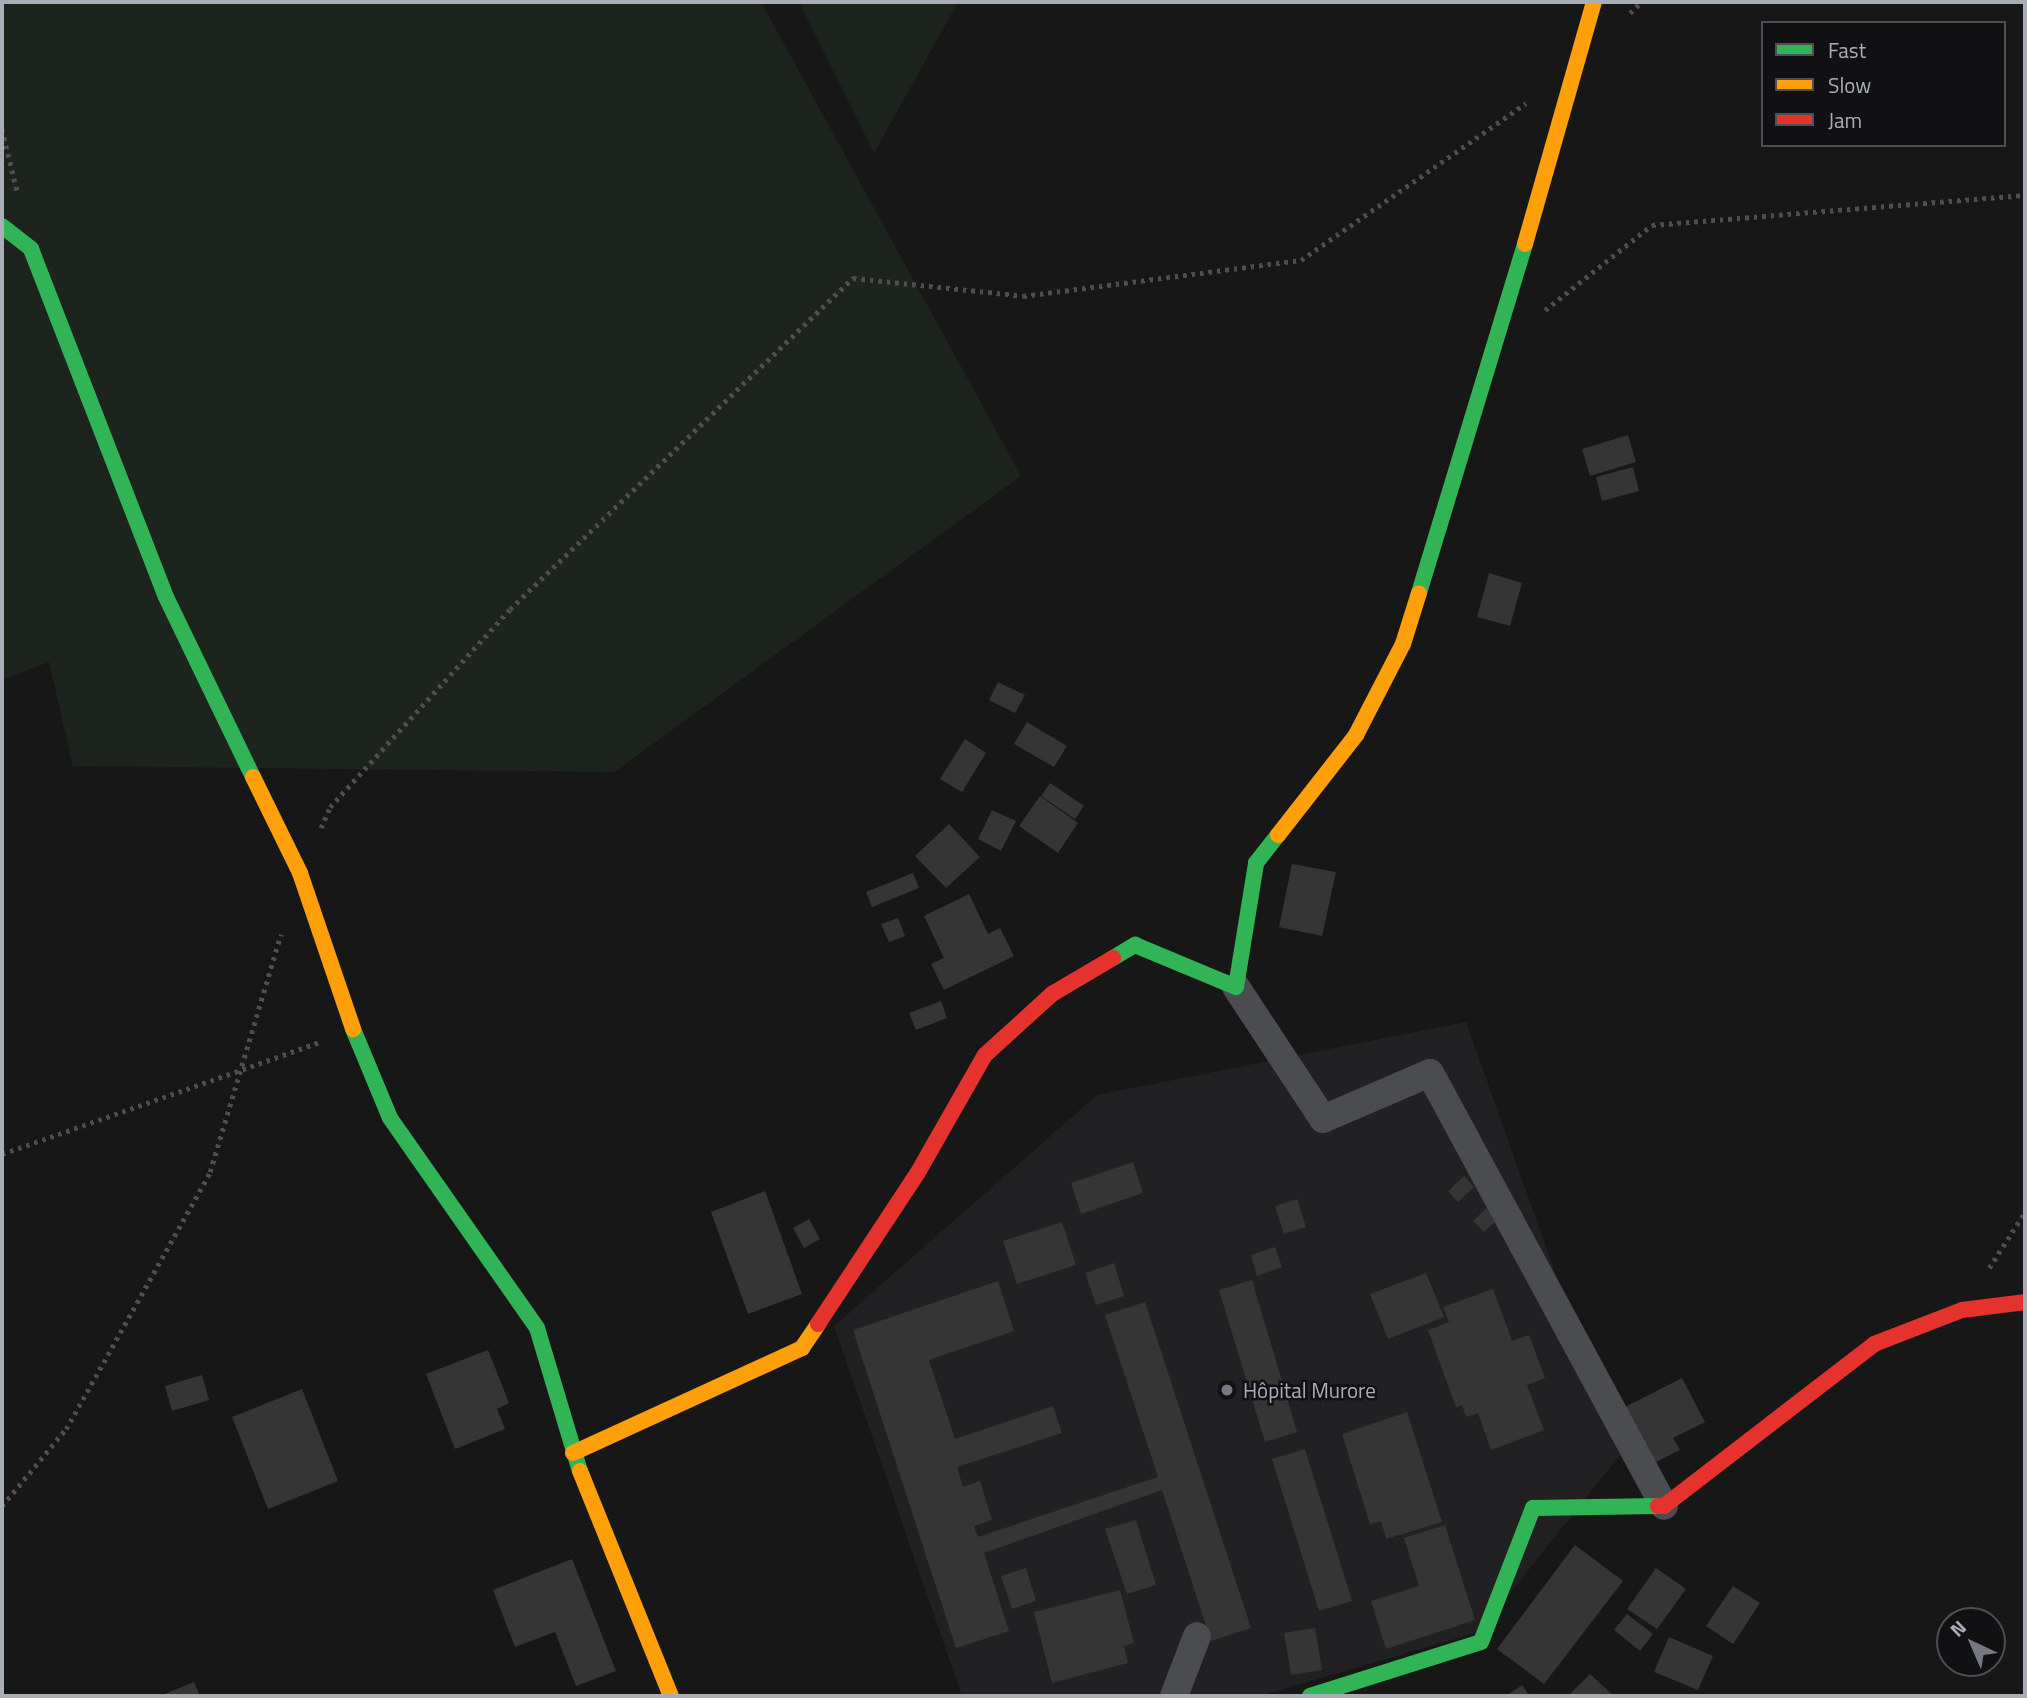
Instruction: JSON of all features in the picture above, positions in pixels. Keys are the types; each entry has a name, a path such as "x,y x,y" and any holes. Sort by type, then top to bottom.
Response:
{"street":[{"path":"1236,987 1256,863 1356,735 1403,644 1495,350 1594,2"},
{"path":"2,226 31,249 166,597 300,873 353,1030 390,1118 537,1328 573,1453 671,1696"},
{"path":"573,1453 802,1348 917,1174 985,1055 1052,994 1135,945 1236,987 1323,1119 1430,1073 1664,1506"},
{"path":"1310,1696 1481,1642 1533,1508 1664,1506 1874,1344 1962,1310 2025,1302"},
{"path":"1174,1696 1197,1636"}],"path":[{"path":"1622,21 1641,2"},
{"path":"300,873 330,807 510,609 853,278 1023,296 1301,260 1530,101"},
{"path":"1537,317 1652,225 2025,195"},
{"path":"2,1506 66,1429 210,1172 284,926"},
{"path":"2,1154 353,1030"},
{"path":"1962,1310 2025,1212"}],"shaded area":[{"path":"2,2 761,2 1021,476 614,772 73,766 49,662 2,680"},
{"path":"799,2 958,2 874,153"},
{"name":"Hôpital Murore","path":"1466,1022 1620,1455 1479,1632 1259,1696 962,1696 834,1326 1097,1095"}],"building":[{"path":"1628,435 1636,462 1590,476 1582,449"},
{"path":"1633,467 1639,491 1602,501 1596,477"},
{"path":"1489,573 1522,583 1510,626 1477,617"},
{"path":"998,682 1025,695 1015,713 989,700"},
{"path":"1027,722 1067,746 1054,767 1014,744"},
{"path":"965,739 986,753 962,792 940,779"},
{"path":"1050,783 1084,806 1075,819 1041,796"},
{"path":"1040,796 1078,823 1058,853 1019,826"},
{"path":"992,810 1016,821 1001,851 978,839"},
{"path":"949,824 980,857 946,888 915,856"},
{"path":"1292,864 1336,872 1322,936 1279,927"},
{"path":"913,873 919,888 872,907 866,892"},
{"path":"969,894 988,934 1000,928 1014,956 944,990 931,964 944,958 924,916"},
{"path":"898,918 905,936 889,942 881,924"},
{"path":"941,1001 947,1018 916,1030 909,1013"},
{"path":"1133,1162 1143,1193 1081,1214 1071,1183"},
{"path":"1464,1176 1474,1187 1458,1202 1448,1191"},
{"path":"765,1191 802,1294 748,1314 711,1212"},
{"path":"1297,1199 1306,1227 1284,1234 1275,1206"},
{"path":"1490,1205 1501,1217 1484,1232 1473,1221"},
{"path":"809,1219 820,1239 804,1248 793,1228"},
{"path":"1062,1222 1076,1265 1017,1284 1003,1241"},
{"path":"1275,1247 1282,1267 1257,1276 1251,1255"},
{"path":"1114,1263 1124,1296 1096,1305 1085,1273"},
{"path":"1426,1273 1444,1317 1388,1339 1370,1294"},
{"path":"1252,1280 1297,1432 1265,1442 1219,1290"},
{"path":"998,1281 1014,1331 929,1360 955,1439 1053,1406 1062,1433 957,1467 963,1487 980,1481 992,1520 974,1526 978,1537 1158,1477 1105,1315 1145,1302 1251,1628 1211,1641 1162,1490 984,1553 1009,1631 956,1648 853,1330"},
{"path":"1493,1289 1512,1341 1529,1335 1545,1378 1527,1385 1544,1430 1491,1450 1478,1413 1466,1417 1462,1405 1456,1407 1428,1330 1449,1322 1443,1307"},
{"path":"488,1350 509,1403 497,1409 505,1429 455,1449 426,1374"},
{"path":"202,1375 209,1400 172,1411 165,1386"},
{"path":"1682,1378 1705,1422 1673,1438 1680,1450 1654,1463 1625,1407"},
{"path":"302,1389 338,1481 268,1509 232,1417"},
{"path":"1407,1412 1442,1522 1386,1539 1381,1521 1370,1524 1342,1434"},
{"path":"1305,1449 1352,1601 1319,1611 1272,1459"},
{"path":"1136,1520 1156,1585 1127,1594 1105,1529"},
{"path":"1445,1525 1475,1620 1386,1649 1371,1601 1419,1586 1404,1538"},
{"path":"1575,1545 1623,1581 1544,1684 1497,1649"},
{"path":"572,1559 616,1671 576,1686 555,1632 515,1647 493,1590"},
{"path":"1026,1568 1036,1601 1012,1609 1001,1576"},
{"path":"1656,1568 1686,1589 1657,1629 1627,1609"},
{"path":"1733,1586 1760,1603 1733,1644 1706,1626"},
{"path":"1120,1590 1134,1643 1124,1646 1128,1663 1052,1683 1034,1612"},
{"path":"1627,1614 1653,1634 1640,1651 1614,1630"},
{"path":"1315,1628 1322,1670 1291,1675 1284,1633"},
{"path":"1669,1637 1713,1656 1698,1690 1654,1672"},
{"path":"1590,1674 1614,1696 1568,1696"},
{"path":"194,1682 200,1696 160,1696"},
{"path":"1522,1685 1530,1696 1506,1696"}],"traffic: fast":[{"path":"2,226 31,249 166,597 253,777"},
{"path":"1419,593 1525,244"},
{"path":"1113,958 1135,945 1236,987 1256,863 1278,835"},
{"path":"353,1029 390,1118 537,1328 580,1471"},
{"path":"1310,1696 1481,1642 1533,1508 1658,1506"}],"traffic: slow":[{"path":"1525,244 1594,2"},
{"path":"1278,835 1356,735 1403,644 1419,593"},
{"path":"253,777 300,873 353,1029"},
{"path":"573,1453 802,1348 818,1324"},
{"path":"580,1471 671,1696"}],"traffic: jam":[{"path":"818,1324 917,1174 985,1055 1052,994 1113,958"},
{"path":"1658,1506 1664,1506 1874,1344 1962,1310 2025,1302"}],"place":[{"name":"Hôpital Murore","path":"1227,1390"}]}
